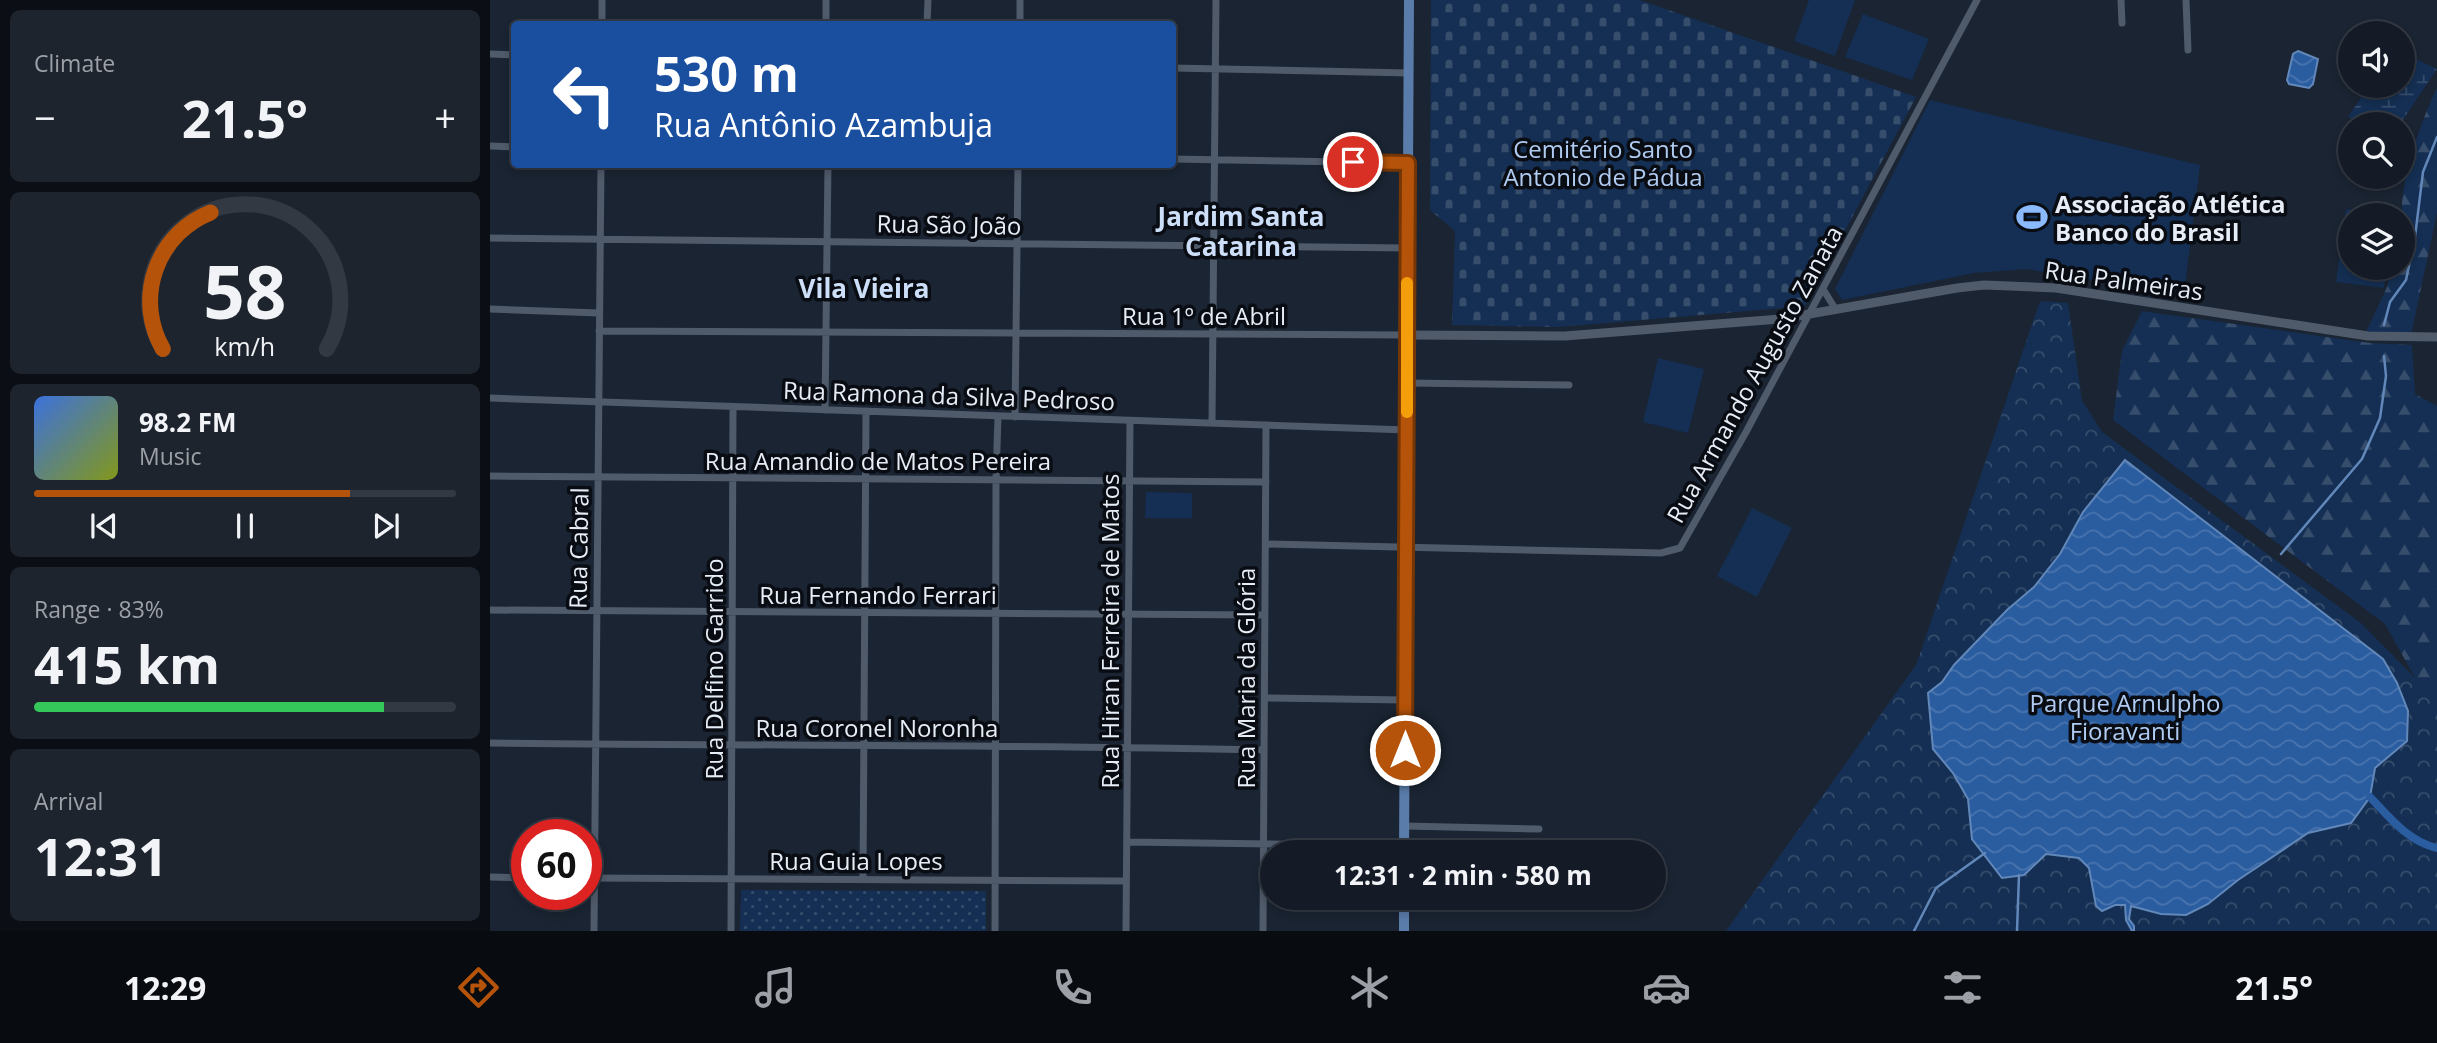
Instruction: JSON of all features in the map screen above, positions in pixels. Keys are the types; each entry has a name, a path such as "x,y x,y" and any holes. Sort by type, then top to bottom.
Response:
{"main road":[{"path":"1405,840 1409,0"},
{"path":"1404,910 1404,931"}],"street":[{"path":"602,0 602,21"},
{"path":"825,21 826,0"},
{"path":"927,21 928,0"},
{"path":"1020,0 1020,21"},
{"path":"1212,423 1216,0"},
{"name":"Rua Armando Augusto Zanata","path":"1266,544 1661,553 1680,548 1746,432 1977,0"},
{"path":"2122,0 2122,23"},
{"path":"2186,0 2188,50"},
{"path":"490,54 511,55"},
{"path":"1176,68 1409,73"},
{"path":"490,146 511,147"},
{"path":"1176,159 1408,163"},
{"name":"Rua Cabral","path":"593,819 596,744 600,168"},
{"path":"825,410 828,168"},
{"path":"1015,417 1018,168"},
{"name":"Rua São João","path":"490,238 1408,248"},
{"name":"Rua Palmeiras","path":"1807,316 1984,285 2014,285 2068,290 2368,336 2437,337"},
{"path":"1823,289 1836,310"},
{"path":"490,310 599,313"},
{"name":"Rua 1º de Abril","path":"599,331 1565,336 1807,316"},
{"path":"1407,383 1569,385"},
{"name":"Rua Ramona da Silva Pedroso","path":"490,398 1406,430"},
{"name":"Rua Delfino Garrido","path":"731,931 733,407"},
{"path":"863,878 866,411"},
{"path":"995,931 998,416"},
{"name":"Rua Hiran Ferreira de Matos","path":"1126,931 1130,421"},
{"name":"Rua Maria da Glória","path":"1264,840 1266,425"},
{"name":"Rua Amandio de Matos Pereira","path":"490,477 1266,482"},
{"name":"Rua Fernando Ferrari","path":"490,610 1265,615"},
{"path":"1265,698 1405,700"},
{"name":"Rua Coronel Noronha","path":"490,743 1264,750"},
{"path":"1405,826 1539,829"},
{"path":"1126,842 1260,845"},
{"path":"490,877 511,878"},
{"name":"Rua Guia Lopes","path":"602,878 1126,881"},
{"name":"Rua Cabral","path":"592,910 594,931"},
{"name":"Rua Maria da Glória","path":"1263,910 1263,931"}],"green space":[{"name":"Cemitério Santo Antonio de Pádua","path":"1431,0 1640,0 1916,97 1805,306 1559,327 1452,325 1455,231 1430,210"},
{"path":"1809,0 1855,0 1835,56 1794,41"},
{"path":"1863,14 1929,39 1912,80 1845,57"},
{"path":"2415,59 2437,69 2408,112 2351,112 2361,98 2415,98"},
{"path":"2437,88 2437,213 2411,335 2366,332 2389,280 2415,280 2415,203 2402,203 2402,200 2404,189 2415,189 2415,145"},
{"name":"Associação Atlética Banco do Brasil","path":"1930,100 2200,165 2184,295 2026,269 1974,273 1842,300 1835,289"},
{"path":"2338,267 2338,280 2385,280 2384,288 2336,282"},
{"name":"Parque Arnulpho Fioravanti","path":"2040,301 2068,303 2082,400 2102,432 2361,623 2437,700 2437,931 1726,931 1916,665"},
{"path":"2142,311 2370,343 2412,345 2415,394 2437,406 2437,717 2385,624 2113,420 2122,351"},
{"path":"1658,358 1704,369 1688,433 1643,422"},
{"path":"1146,492 1192,493 1192,518 1145,518"},
{"path":"1752,508 1792,528 1757,597 1717,576"},
{"path":"741,890 986,891 986,931 740,931"}],"water":[{"path":"2298,51 2318,59 2313,84 2309,88 2289,84 2287,80 2293,54"},
{"path":"2125,460 2383,659 2397,683 2408,711 2407,741 2375,768 2370,797 2351,823 2308,833 2238,880 2208,904 2186,915 2161,914 2131,906 2129,919 2134,931 2126,920 2125,905 2115,905 2102,911 2096,906 2089,868 2079,858 2046,854 2024,875 2002,878 1972,839 1968,799 1953,773 1933,749 1928,693 1942,682 1954,665 2007,610 2034,587 2060,554 2083,512"}],"waterway":[{"path":"2384,325 2390,302 2406,280 2415,237 2423,172 2437,137"},
{"path":"2281,554 2362,459 2380,418 2386,376 2384,356"},
{"path":"2370,797 2408,834 2437,848"},
{"path":"1914,931 1936,888 1985,853"},
{"path":"2017,931 2019,875"}],"slow traffic":[{"path":"1407,283 1407,412"}],"place":[{"name":"Associação Atlética Banco do Brasil","path":"2032,217"}],"district":[{"name":"Jardim Santa Catarina","path":"1241,231"},
{"name":"Vila Vieira","path":"864,288"}],"route":[{"path":"1353,162 1408,163 1405,750"}]}
